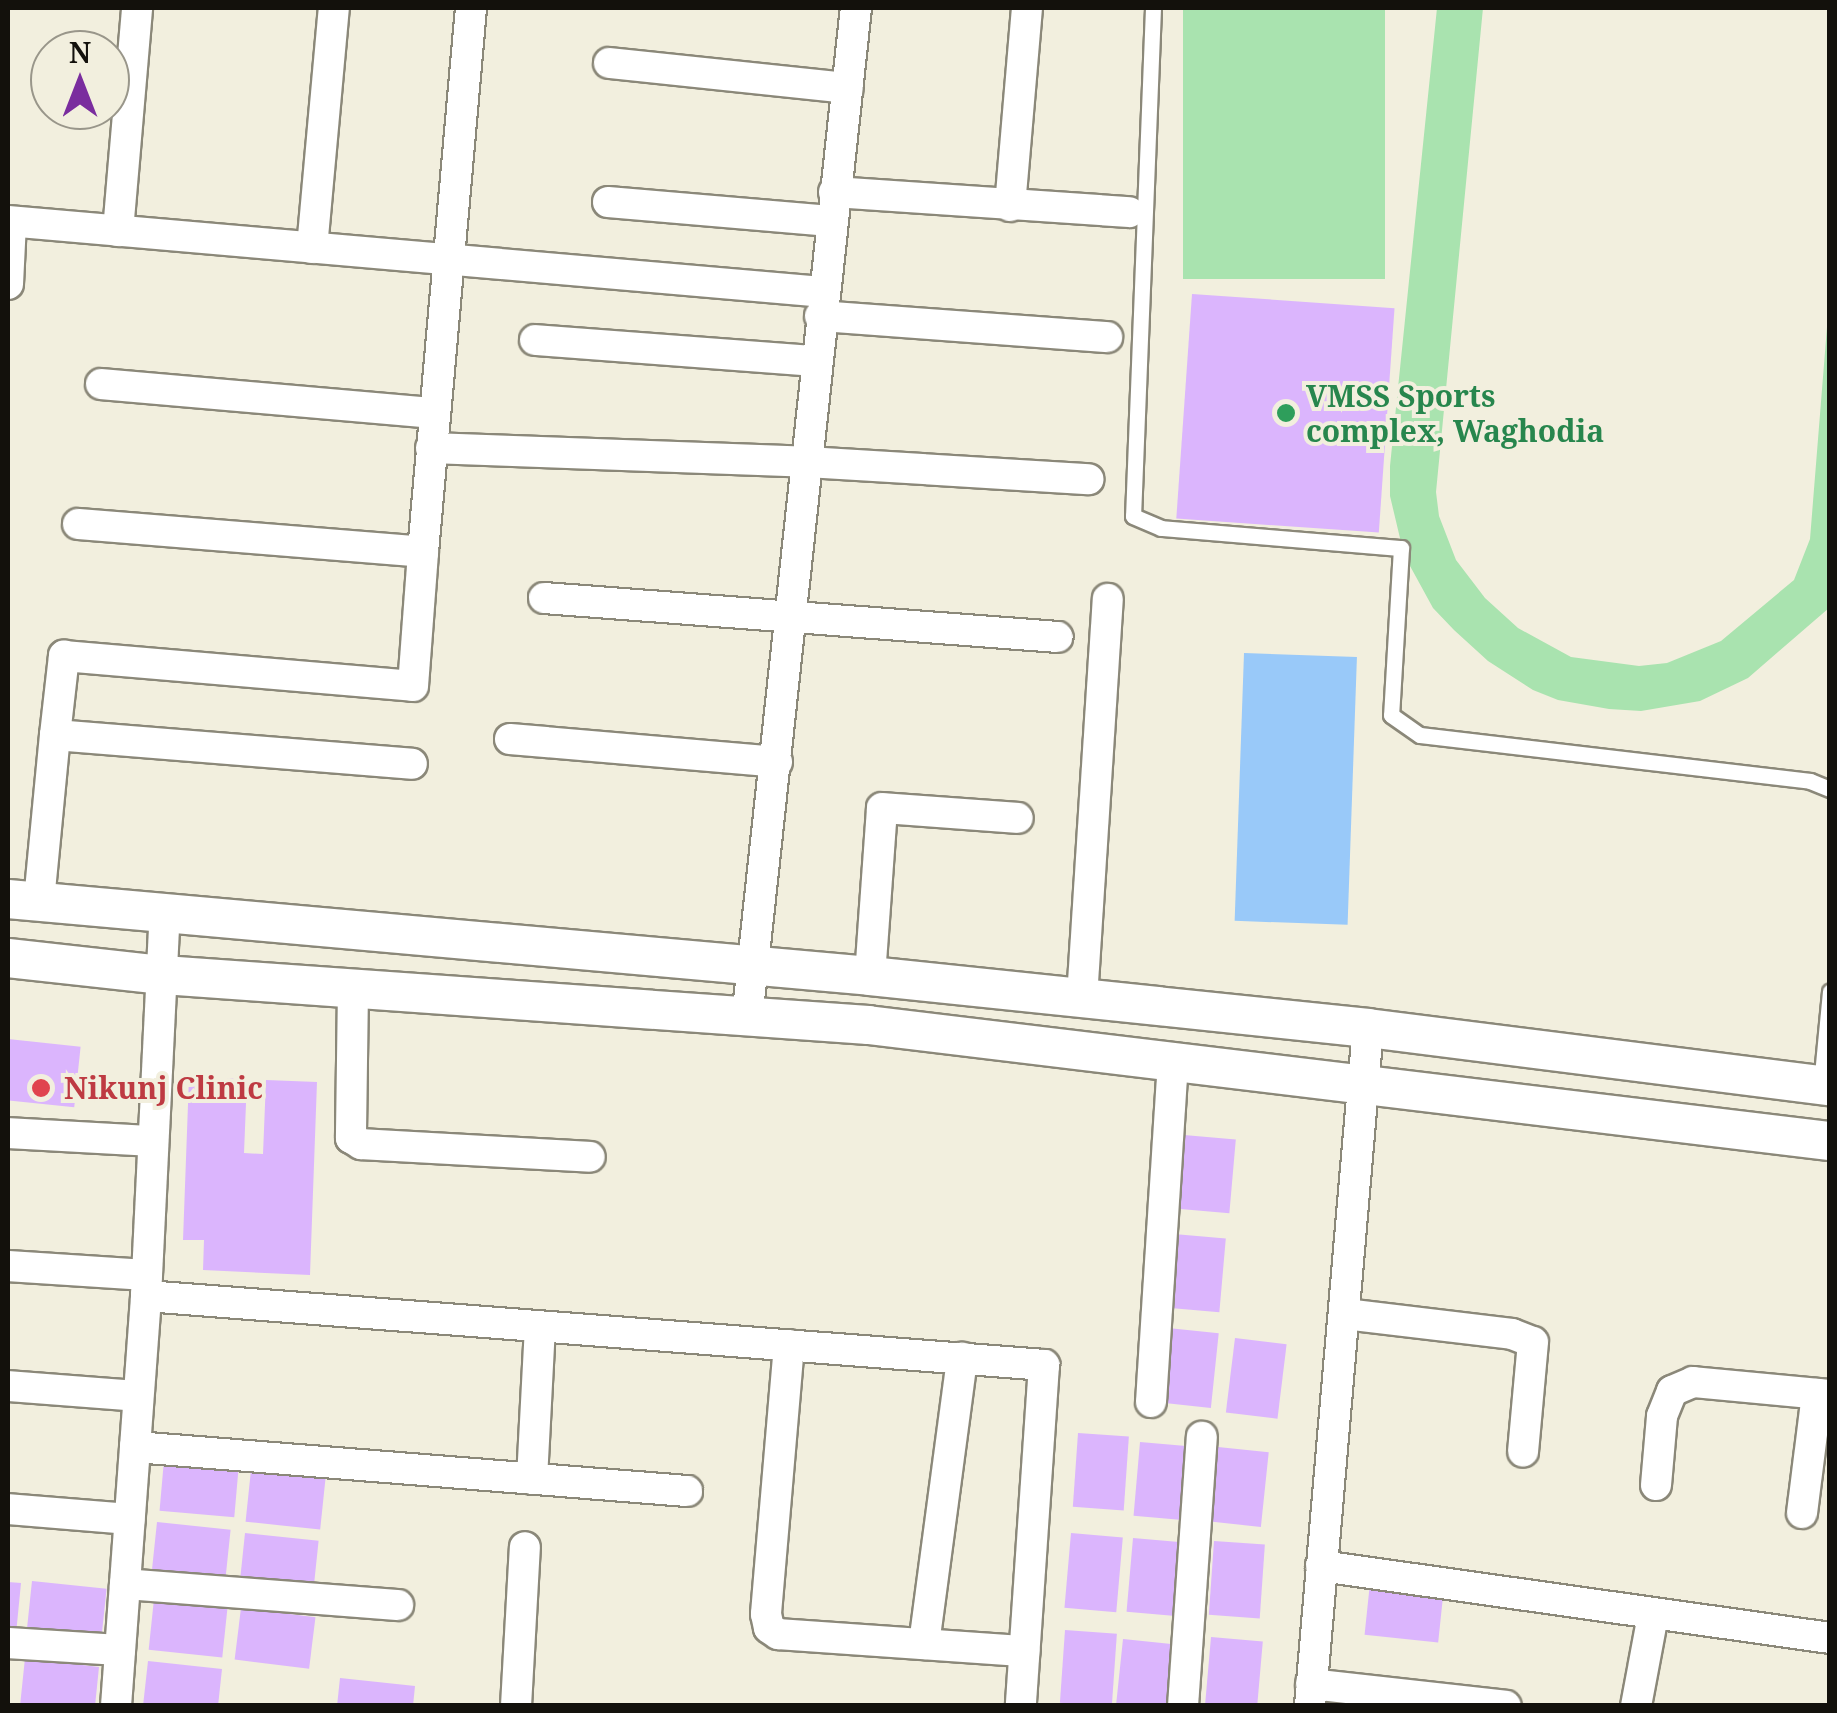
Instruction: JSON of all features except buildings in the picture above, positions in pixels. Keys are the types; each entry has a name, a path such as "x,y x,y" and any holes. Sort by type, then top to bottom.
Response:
{"street":[{"path":"118,231 137,8"},
{"path":"312,248 334,8"},
{"path":"471,8 413,686 64,656 55,735 23,900 870,976 1368,1028 1825,1085"},
{"path":"747,1019 777,762 821,304 856,8"},
{"path":"1010,206 1027,8"},
{"path":"609,63 848,88"},
{"path":"608,202 1010,206 1129,212"},
{"path":"8,284 9,222 450,260 1107,337"},
{"path":"534,340 817,361"},
{"path":"100,384 434,413"},
{"path":"432,448 807,462 1088,479"},
{"path":"78,524 423,552"},
{"path":"544,598 1058,637"},
{"path":"1082,998 1108,599"},
{"path":"55,735 412,764"},
{"path":"510,739 777,762"},
{"path":"870,976 882,808 1018,818"},
{"path":"116,1706 146,1286 165,912"},
{"path":"8,958 162,975 868,1025 1830,1141"},
{"path":"354,989 351,1138 361,1144 590,1157"},
{"path":"1368,1028 1311,1695 1506,1706"},
{"path":"1151,1402 1172,1060"},
{"path":"8,1134 152,1142"},
{"path":"8,1266 146,1286 540,1326 1044,1365 1021,1706"},
{"path":"1346,1314 1526,1336 1533,1342 1523,1452"},
{"path":"532,1478 540,1326"},
{"path":"789,1345 766,1614 769,1628 778,1634 1024,1651"},
{"path":"924,1644 962,1358"},
{"path":"1656,1484 1662,1416 1672,1391 1693,1382 1823,1394 1802,1514"},
{"path":"8,1386 138,1396"},
{"path":"1183,1706 1202,1437"},
{"path":"134,1447 687,1491"},
{"path":"8,1509 130,1519"},
{"path":"516,1706 525,1547"},
{"path":"1321,1566 1653,1616 1830,1638"},
{"path":"125,1584 398,1605"},
{"path":"1636,1706 1653,1616"},
{"path":"8,1642 120,1650"}],"lane":[{"path":"1153,8 1133,516 1161,528 1401,548 1391,714 1420,735 1810,780 1830,789"},
{"path":"1825,1085 1830,991"}],"green space":[{"path":"1183,8 1385,8 1385,279 1183,279"},
{"path":"1437,8 1483,8 1436,492 1439,516 1456,560 1485,598 1518,628 1571,657 1639,666 1667,663 1721,641 1794,580 1810,539 1829,302 1829,608 1748,678 1700,701 1641,711 1609,709 1558,700 1533,690 1488,661 1454,630 1433,608 1404,555 1390,496 1390,466"}],"water":[{"path":"1244,653 1357,657 1348,925 1235,921"}],"place":[{"name":"VMSS Sports complex, Waghodia","path":"1286,413"},
{"name":"Nikunj Clinic","path":"41,1088"}]}
